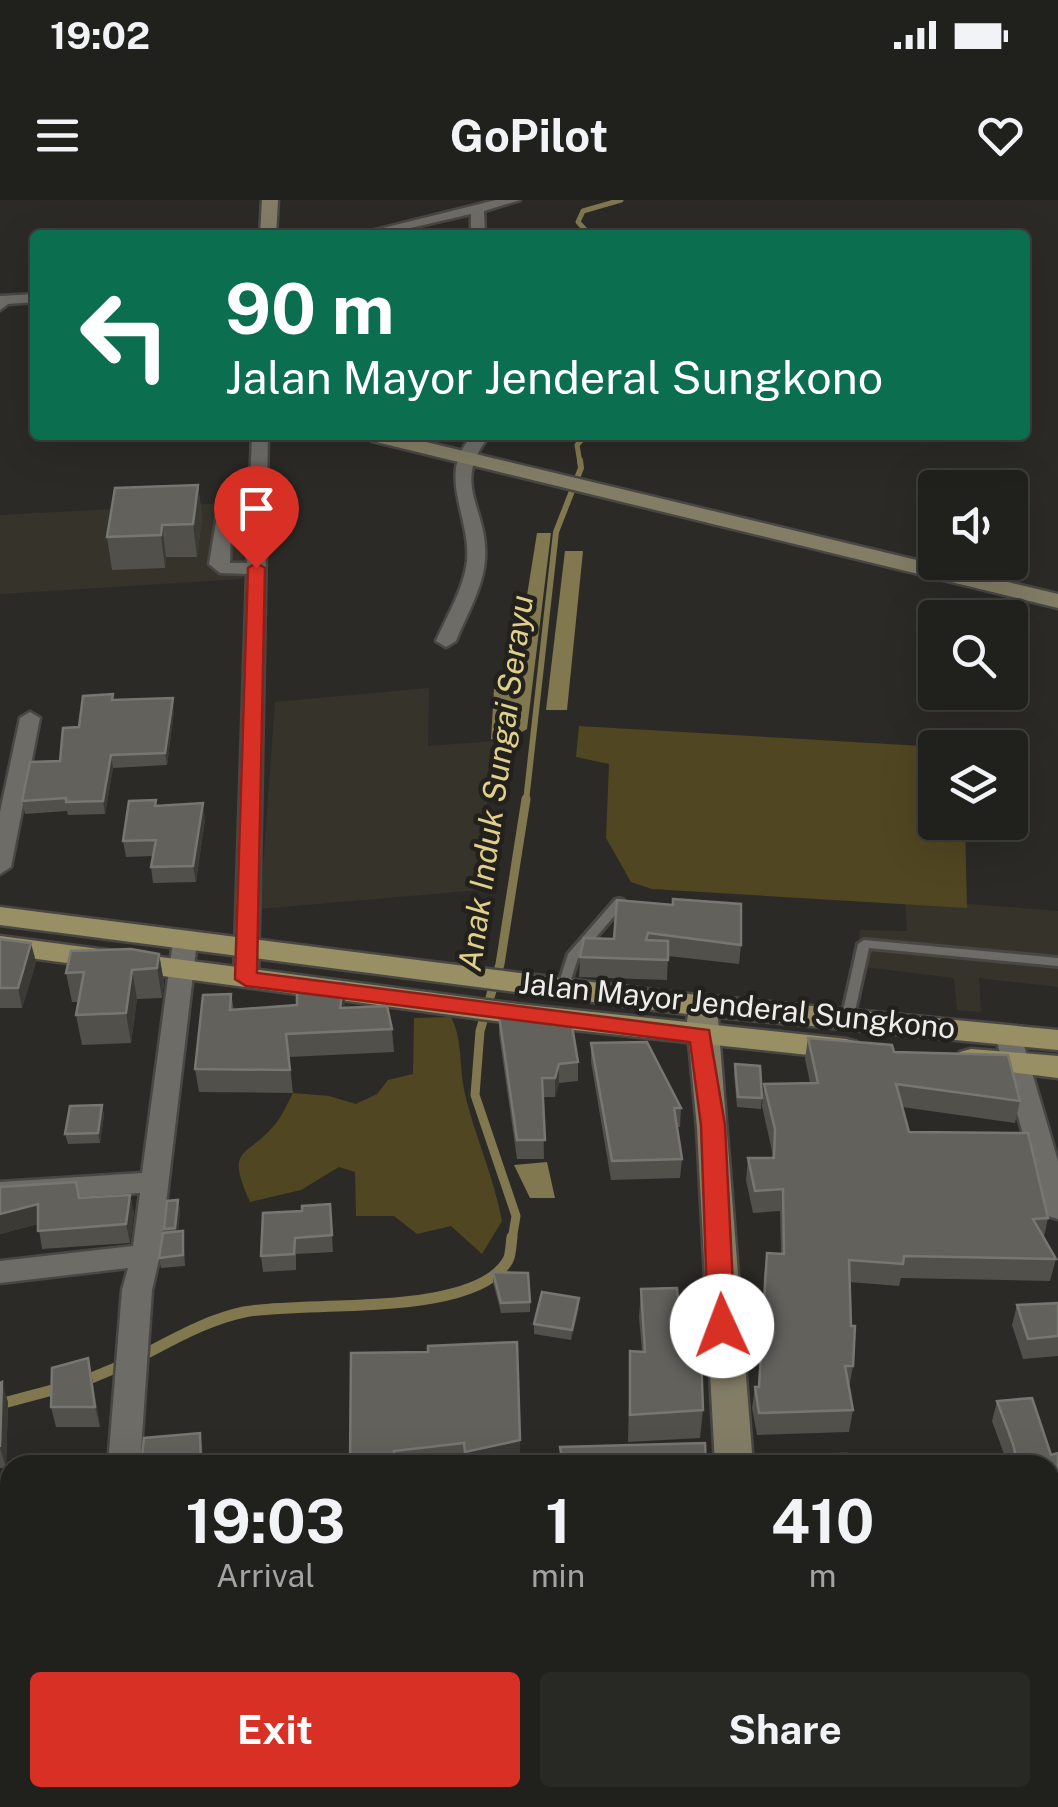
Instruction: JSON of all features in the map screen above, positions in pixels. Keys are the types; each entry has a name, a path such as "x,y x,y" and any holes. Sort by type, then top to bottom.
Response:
{"main road":[{"name":"Jalan Mayor Jenderal Sungkono","path":"0,916 183,956"},
{"name":"Jalan Mayor Jenderal Sungkono","path":"0,945 183,956 248,964 457,974 563,990 701,1021 1011,1049 1058,1040"},
{"name":"Jalan Mayor Jenderal Sungkono","path":"248,964 443,1004 518,1014 701,1021 847,1020 1011,1049 1058,1067"}],"street":[{"path":"268,230 270,200"},
{"path":"384,230 512,200"},
{"path":"477,209 478,230"},
{"path":"1,299 30,298"},
{"path":"248,964 260,440"},
{"path":"394,440 1058,601"},
{"path":"446,641 476,560 460,465 478,440"},
{"path":"256,568 227,569 218,564 223,520 257,516"},
{"path":"0,867 30,718"},
{"path":"125,1455 137,1290 146,1256 183,956"},
{"path":"701,1021 713,1125 723,1356 733,1455"},
{"path":"1011,1049 1058,1210"},
{"path":"0,1192 155,1182"},
{"path":"0,1272 146,1256"}],"lane":[{"path":"563,990 572,958 619,903"},
{"path":"847,1020 864,944 1058,962"}],"shaded area":[{"path":"247,502 242,579 0,594 0,515"},
{"path":"537,533 551,533 527,729 504,742 491,739 494,689 512,689"},
{"path":"565,551 583,551 567,710 546,710"},
{"path":"429,688 428,746 493,741 479,890 260,909 275,702"},
{"path":"579,726 918,746 918,840 965,840 967,908 652,889 631,882 606,838 609,764 576,757"},
{"path":"905,899 1058,911 1058,987 979,978 981,1012 957,1010 954,978 856,966 860,930 907,931"},
{"path":"451,1017 465,1094 502,1221 482,1254 451,1226 417,1234 394,1216 356,1216 355,1172 339,1167 301,1190 250,1202 239,1161 277,1122 293,1093 329,1096 356,1104 377,1094 388,1080 413,1074 414,1018"},
{"path":"547,1162 555,1198 530,1198 514,1165"}],"building":[{"path":"198,485 193,524 162,525 161,535 107,537 115,488"},
{"path":"113,694 112,700 173,698 165,753 111,755 103,801 22,801 30,762 60,761 63,728 79,727 83,696"},
{"path":"156,800 155,806 203,803 193,866 151,867 156,840 123,841 129,801"},
{"path":"673,899 741,904 741,945 648,933 646,940 668,941 668,960 580,957 584,938 614,939 617,900 673,905"},
{"path":"0,939 31,943 18,988 0,988"},
{"path":"131,949 159,954 157,968 132,970 126,1013 76,1015 84,972 66,973 71,951"},
{"path":"344,983 340,1008 387,1006 392,1029 286,1034 290,1070 195,1069 203,995 231,994 230,1010 297,1005 297,989"},
{"path":"570,1014 578,1062 559,1064 555,1078 542,1078 545,1140 517,1140 499,1015"},
{"path":"808,1038 892,1045 894,1052 1008,1055 1020,1101 896,1084 909,1132 1028,1133 1048,1218 1033,1219 1056,1259 904,1256 903,1264 849,1260 851,1326 855,1326 853,1366 845,1366 853,1410 759,1413 755,1387 759,1387 767,1253 784,1254 783,1189 755,1191 748,1158 774,1158 775,1129 764,1084 818,1083"},
{"path":"647,1042 681,1108 674,1108 682,1159 612,1161 591,1043"},
{"path":"735,1064 760,1066 762,1098 738,1097"},
{"path":"102,1105 98,1133 65,1134 70,1106"},
{"path":"76,1182 79,1198 130,1195 126,1224 38,1231 38,1204 0,1214 0,1187"},
{"path":"178,1200 175,1228 164,1229 167,1201"},
{"path":"330,1204 332,1235 295,1238 294,1254 261,1256 263,1213 302,1211 302,1206"},
{"path":"183,1231 183,1255 159,1258 163,1233"},
{"path":"493,1272 528,1273 530,1302 501,1303"},
{"path":"677,1288 683,1353 701,1353 703,1410 630,1415 630,1351 645,1352 641,1289"},
{"path":"542,1292 579,1298 572,1330 534,1324"},
{"path":"1058,1303 1058,1336 1028,1339 1017,1305"},
{"path":"517,1342 520,1440 465,1452 464,1443 394,1451 394,1455 350,1455 351,1353 428,1352 428,1346"},
{"path":"88,1358 95,1407 51,1407 52,1368"},
{"path":"2,1382 0,1447 0,1383"},
{"path":"1032,1398 1051,1455 1016,1455 997,1401"},
{"path":"200,1433 201,1455 142,1455 144,1438"},
{"path":"705,1443 706,1455 561,1455 560,1447"}],"waterway":[{"name":"Anak Induk Sungai Serayu","path":"585,230 578,222 583,211 621,200"},
{"name":"Anak Induk Sungai Serayu","path":"580,463 577,445 582,440"},
{"name":"Anak Induk Sungai Serayu","path":"526,801 556,532 581,468 580,460"},
{"name":"Anak Induk Sungai Serayu","path":"512,1240 516,1216 475,1095 480,1031 500,964 526,799"},
{"name":"Anak Induk Sungai Serayu","path":"139,1357 203,1325 244,1312 386,1304 461,1291 490,1279 508,1260 512,1237"},
{"name":"Anak Induk Sungai Serayu","path":"84,1381 125,1364"},
{"name":"Anak Induk Sungai Serayu","path":"0,1404 60,1388"}],"route":[{"path":"256,568 250,949 246,979 700,1036 713,1125 722,1326"}]}
